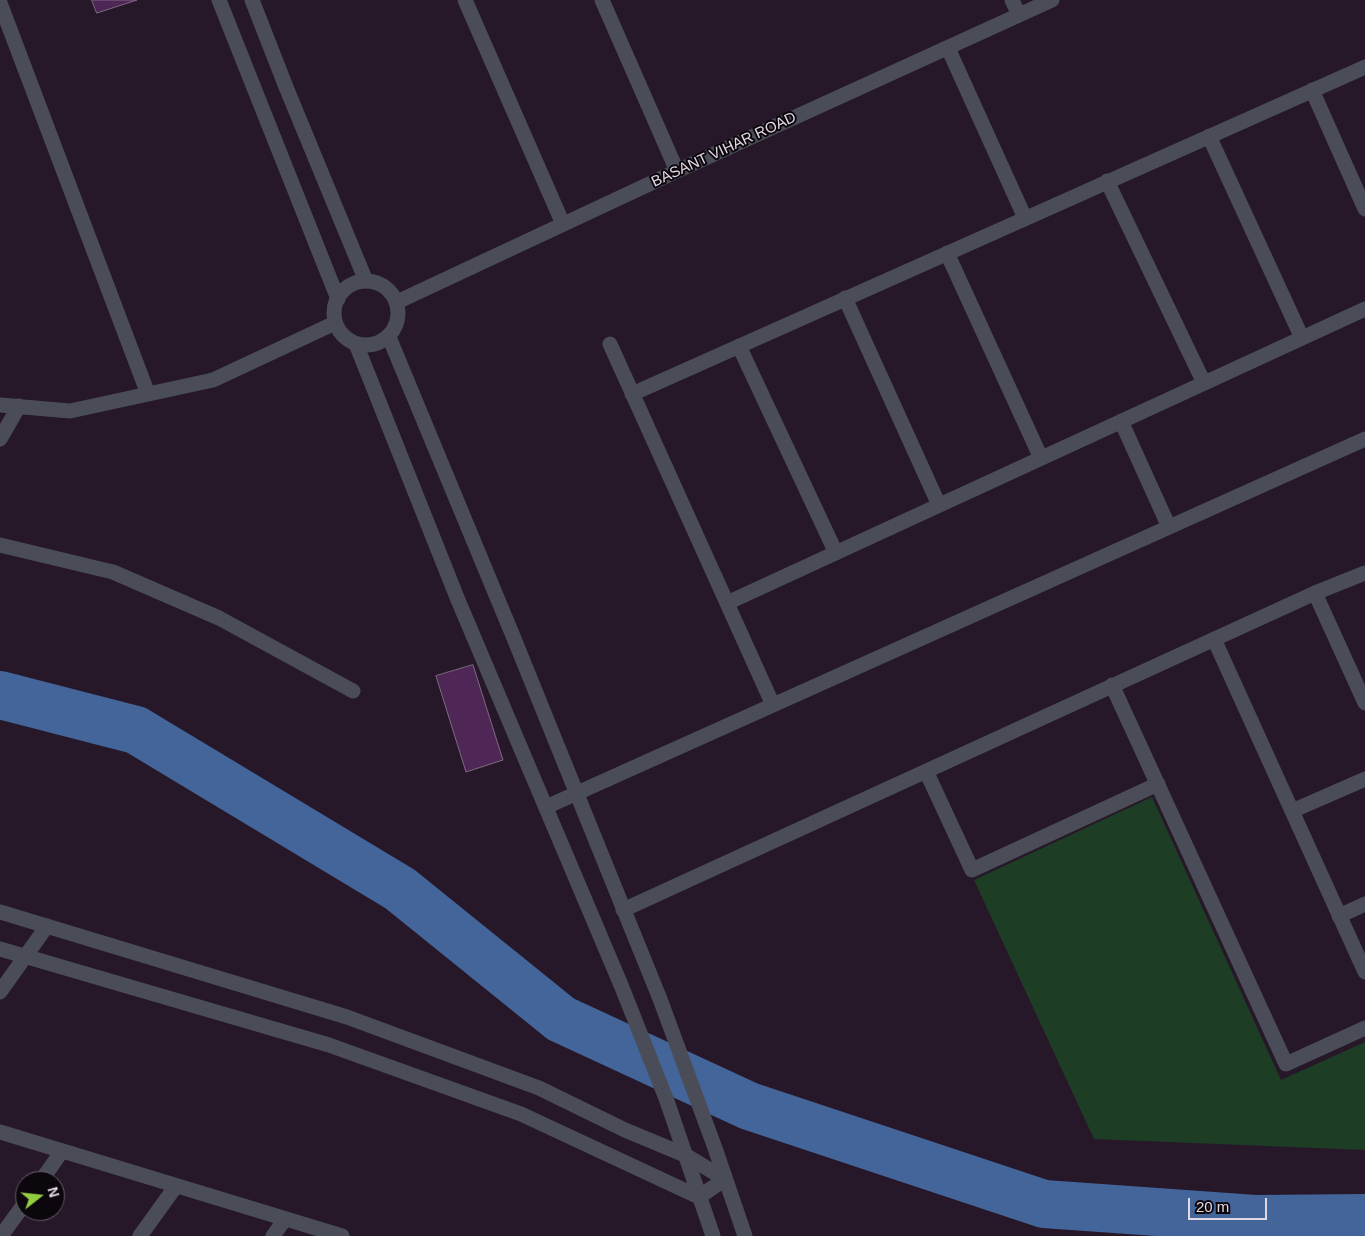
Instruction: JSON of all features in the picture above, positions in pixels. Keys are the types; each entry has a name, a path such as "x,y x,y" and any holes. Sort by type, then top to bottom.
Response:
{"street":[{"path":"219,0 338,299"},
{"path":"252,0 366,281"},
{"path":"465,0 563,224"},
{"path":"602,0 677,171"},
{"path":"1012,0 1019,15"},
{"name":"BASANT VIHAR ROAD","path":"397,302 677,171 1052,0"},
{"path":"1,8 148,394"},
{"path":"948,48 1025,218"},
{"path":"632,394 1365,66"},
{"path":"1312,90 1365,209"},
{"path":"1209,136 1302,338"},
{"path":"1108,181 1204,383"},
{"path":"947,253 1041,458"},
{"path":"358,282 380,283 390,291 397,302 399,314 397,325 389,337 379,344 364,346 351,342 341,334 335,323 334,310 338,299 341,293 349,286 358,282"},
{"path":"845,298 939,506"},
{"path":"727,603 1365,309"},
{"path":"0,405 70,411 213,380 335,323"},
{"path":"389,337 660,999 745,1236"},
{"path":"356,344 455,590 621,986 666,1101 713,1236"},
{"path":"610,344 773,705"},
{"path":"739,346 836,553"},
{"path":"0,439 19,406"},
{"path":"1121,421 1170,527"},
{"path":"546,807 1365,439"},
{"path":"0,545 113,572 218,618 353,690"},
{"path":"624,910 1314,593 1365,573"},
{"path":"1314,593 1365,703"},
{"path":"1214,639 1365,972"},
{"path":"1112,686 1286,1064 1365,1028"},
{"path":"926,771 972,870 1158,784"},
{"path":"1292,811 1365,778"},
{"path":"1340,916 1365,904"},
{"path":"0,912 347,1017 539,1088 626,1130 685,1155 725,1179"},
{"path":"0,991 47,926"},
{"path":"0,949 347,1051 521,1114 699,1197"},
{"path":"0,1132 342,1236"},
{"path":"48,1171 62,1152"},
{"path":"699,1197 725,1179"},
{"path":"140,1236 176,1186"},
{"path":"1,1236 15,1217"},
{"path":"273,1236 285,1219"}],"green space":[{"path":"1152,797 1281,1080 1365,1042 1365,1150 1094,1139 974,880"}],"building":[{"path":"92,0 137,0 97,13"},
{"path":"473,665 503,760 466,772 436,676"}],"waterway":[{"path":"0,695 136,730 400,889 561,1019 749,1106 1044,1204 1255,1219 1365,1218"}]}
